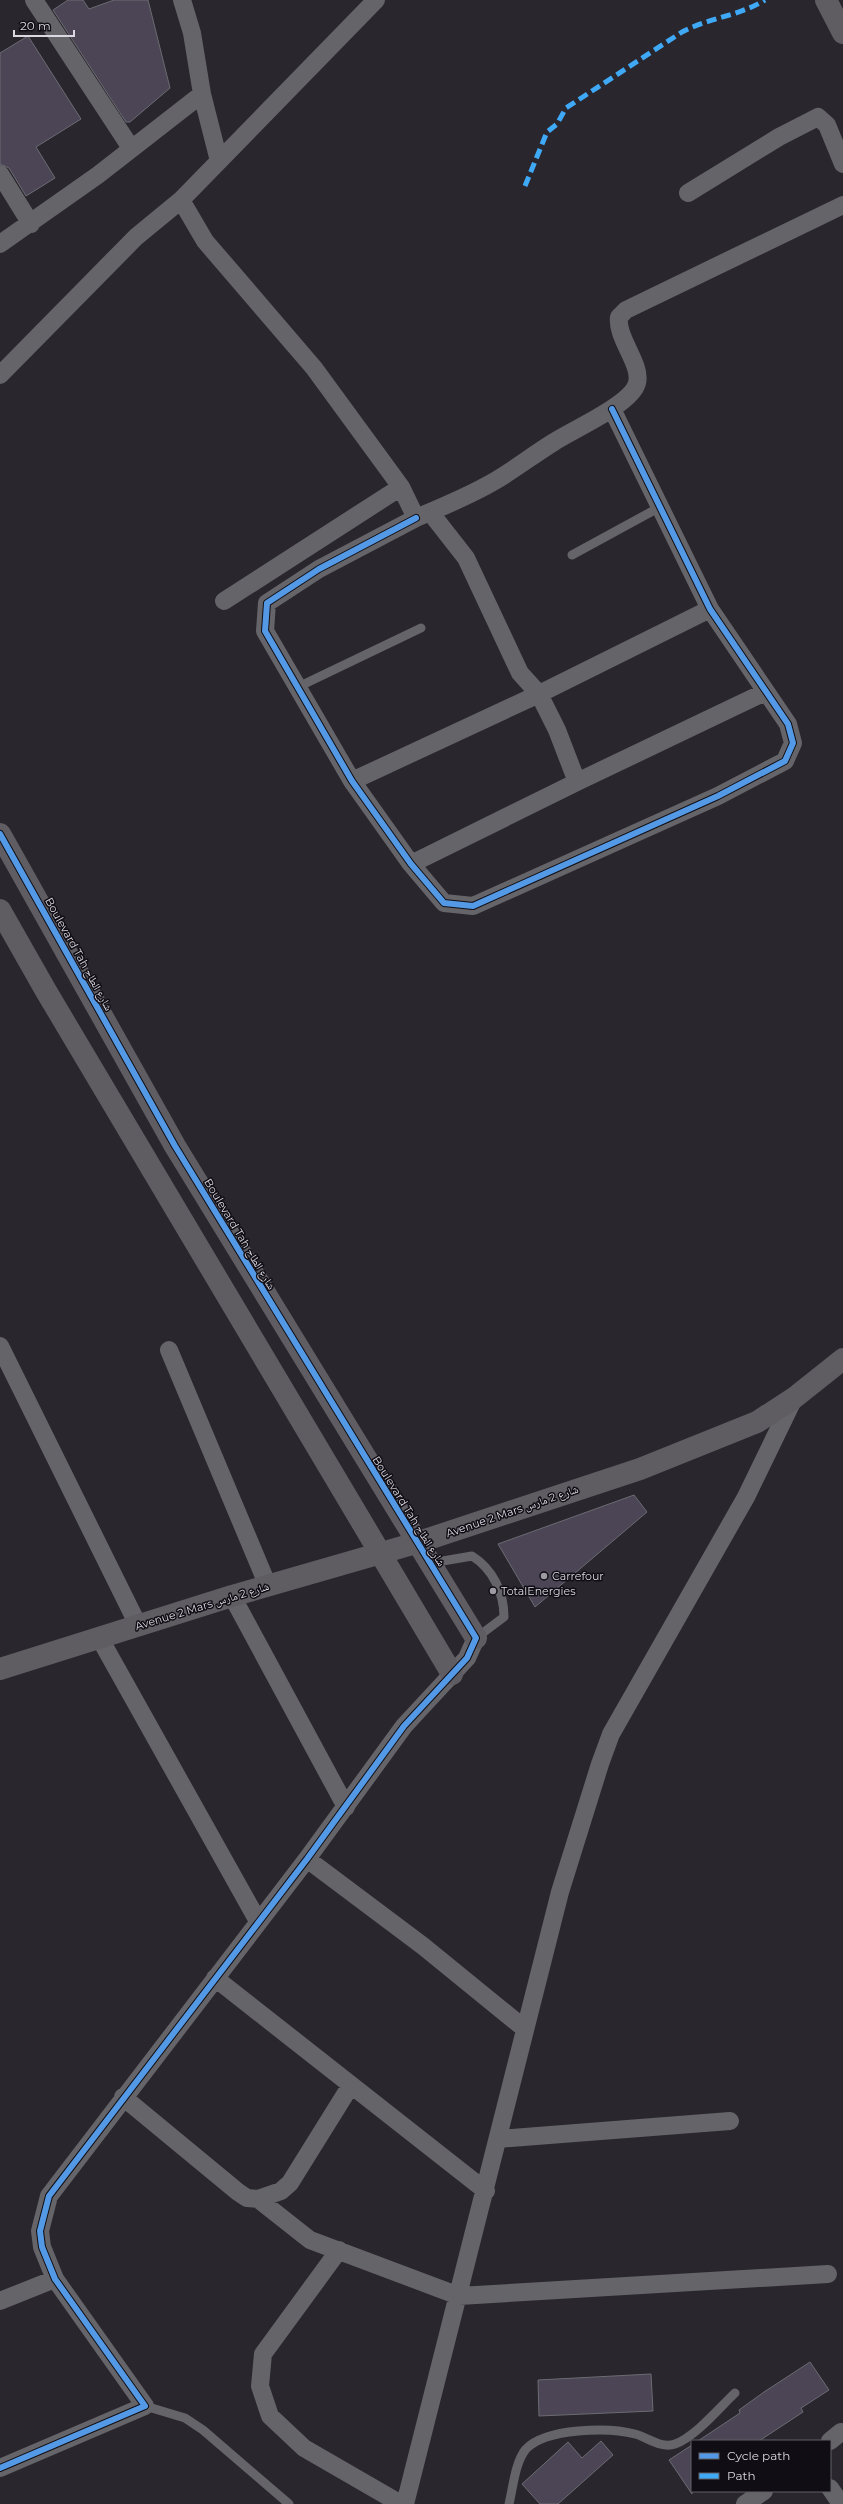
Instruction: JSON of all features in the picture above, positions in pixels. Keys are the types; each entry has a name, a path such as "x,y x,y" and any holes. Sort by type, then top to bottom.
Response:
{"street":[{"path":"34,0 131,148"},
{"path":"182,0 192,32 202,94 219,161"},
{"path":"0,375 136,237 181,200 376,0"},
{"path":"826,0 843,33"},
{"path":"0,244 31,224 98,176 131,148 202,94"},
{"path":"688,193 779,137 818,117 827,124 843,164"},
{"path":"0,174 31,224"},
{"path":"181,200 205,241 314,368 423,515 466,558 520,673 539,694 557,730 577,782"},
{"path":"612,408 710,609 788,724 793,743 785,761 718,796 473,906 444,903 411,864 352,781 265,631 267,603 320,569 423,515 494,482 555,441 612,408 632,391 637,383 637,374 618,326 619,317 622,313 843,205"},
{"path":"224,601 401,487"},
{"path":"352,781 539,694 710,609"},
{"path":"411,864 577,782 765,692"},
{"name":"Boulevard Tah شارع الطاح","path":"0,834 175,1146 416,1543 476,1638"},
{"path":"0,910 46,991 452,1674"},
{"path":"0,1346 138,1625"},
{"path":"169,1350 268,1586"},
{"name":"Avenue 2 Mars شارع 2 مارس","path":"0,1669 232,1596 379,1552 416,1543 640,1469 756,1422 794,1398 843,1359"},
{"path":"405,2504 486,2191 560,1892 600,1764 611,1734 746,1497 794,1398"},
{"path":"232,1596 346,1807"},
{"path":"99,1637 258,1921"},
{"path":"0,2468 145,2406 55,2279 42,2247 40,2231 49,2196 123,2097 307,1859 404,1726 467,1658 476,1638"},
{"path":"307,1859 423,1946 525,2029"},
{"path":"215,1978 486,2191"},
{"path":"123,2097 238,2192 247,2198 258,2199 274,2195 290,2183 351,2085"},
{"path":"498,2139 730,2121"},
{"path":"258,2199 310,2240 459,2296 828,2274"},
{"path":"339,2250 263,2354 260,2386 270,2416 304,2448 401,2504"},
{"path":"0,2301 55,2279"},
{"path":"831,2489 841,2504"},
{"path":"745,2504 763,2492"}],"lane":[{"path":"572,555 660,507"},
{"path":"298,687 421,628"},
{"path":"429,1563 472,1556 483,1563 494,1581 504,1604 504,1617 476,1638"},
{"path":"509,2504 519,2462 526,2449 551,2434 575,2431 628,2432 668,2446 675,2444 689,2436 735,2393"},
{"path":"145,2406 185,2418 203,2430 289,2504"}],"building":[{"path":"68,0 83,0 89,9 114,0 148,0 170,88 130,122 126,122 53,10"},
{"path":"28,36 81,119 36,147 55,178 26,196 9,168 0,164 0,53"},
{"name":"Carrefour","path":"634,1495 647,1512 535,1607 498,1544"},
{"path":"810,2362 829,2390 801,2408 803,2412 761,2440 700,2440 740,2413 739,2410"},
{"path":"651,2374 653,2411 539,2416 538,2380"},
{"path":"601,2441 613,2455 558,2504 540,2504 522,2484 568,2442 582,2458"},
{"path":"691,2446 692,2494 669,2460"}],"marked path":[{"path":"525,186 547,132 557,124 566,108 682,32 702,23 745,10 765,0"}],"cycle path":[{"path":"416,518 319,569 267,603 265,631 352,781 411,864 444,903 473,906 718,796 785,761 793,743 788,724 710,609 612,409"},
{"path":"0,834 175,1146 476,1638 467,1658 404,1726 307,1859 49,2196 40,2231 42,2247 55,2279 145,2406 0,2468"}],"place":[{"name":"Carrefour","path":"544,1576"},
{"name":"TotalEnergies","path":"493,1591"}]}
